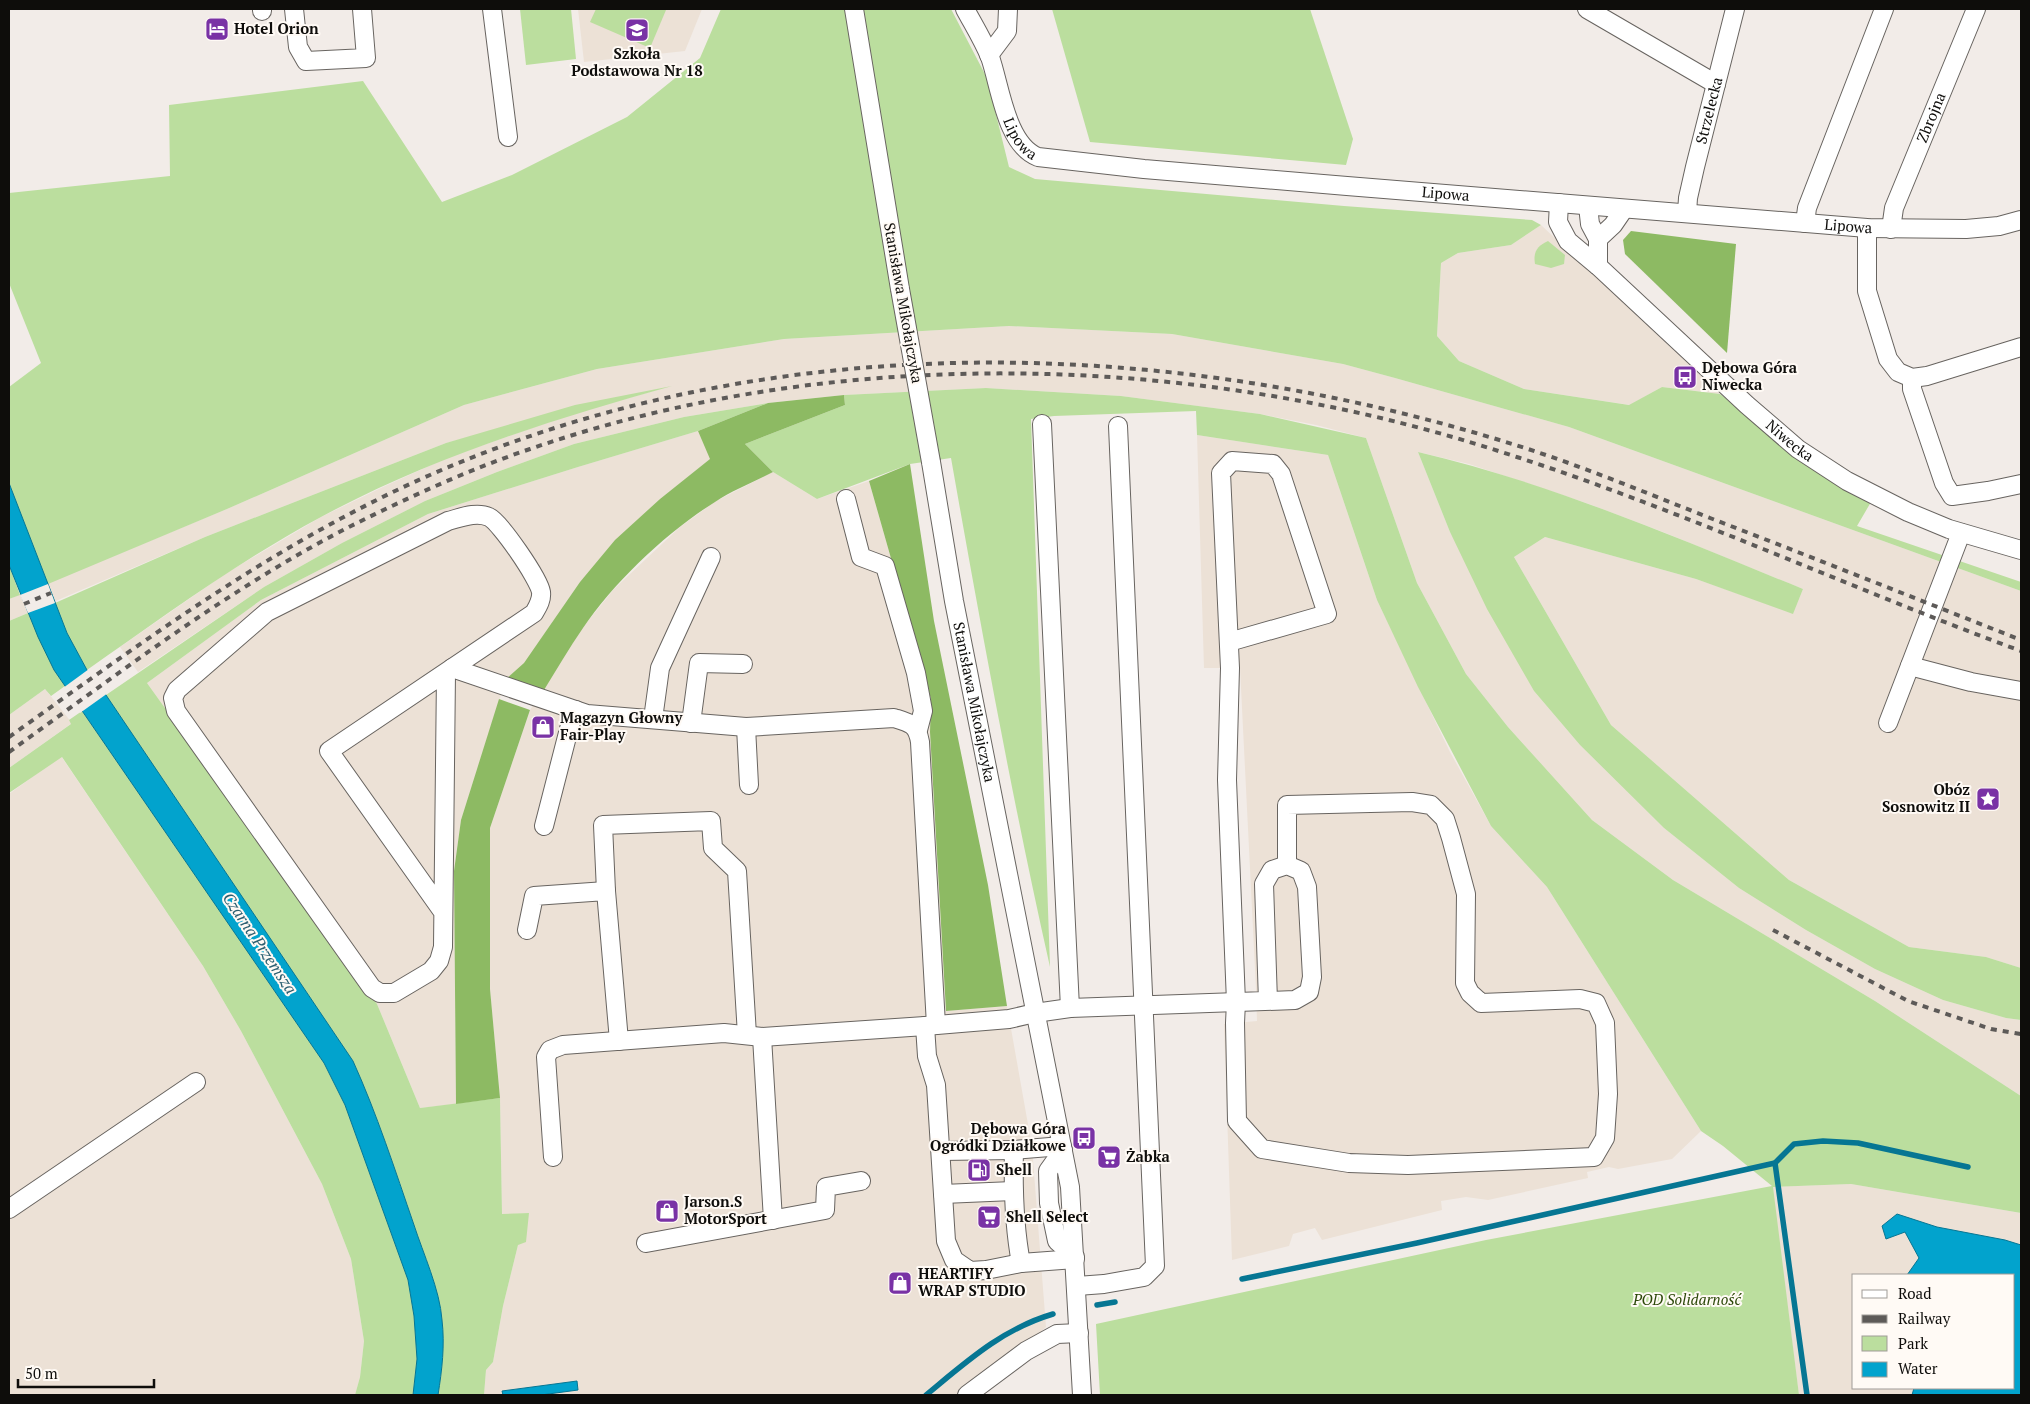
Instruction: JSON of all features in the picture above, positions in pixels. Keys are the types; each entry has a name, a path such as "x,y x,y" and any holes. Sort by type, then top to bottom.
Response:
{"street":[{"path":"294,9 298,47 306,61 366,58 362,9"},
{"path":"492,9 508,137"},
{"name":"Stanisława Mikołajczyka","path":"854,9 954,600 1070,1188 1082,1395"},
{"name":"Lipowa","path":"965,9 989,55 1013,134 1032,155 1038,157 1144,169 1867,228 1966,230 1999,226 2021,220"},
{"path":"989,55 1007,31 1008,9"},
{"path":"1587,9 1716,84"},
{"name":"Strzelecka","path":"1687,213 1693,174 1734,9"},
{"path":"1805,223 1808,208 1884,9"},
{"name":"Zbrojna","path":"1890,228 1894,208 1976,9"},
{"name":"Niwecka","path":"1559,203 1558,222 1568,241 1598,266 1699,361 1798,449 1847,481 1908,512 1961,533 2021,550"},
{"path":"1588,206 1590,224 1598,239 1598,266"},
{"path":"1598,239 1613,225 1624,209"},
{"path":"1867,228 1867,291 1888,359 1898,372 1912,378 1927,376 2021,347"},
{"path":"1912,378 1912,389 1944,483 1952,496 2021,484"},
{"path":"1042,424 1070,1008"},
{"path":"1077,1286 1144,1277 1155,1266 1118,426"},
{"path":"1229,642 1327,614 1281,474 1273,464 1232,461 1221,473 1230,668 1227,780 1236,1002 1237,1121 1262,1149 1349,1163 1408,1165 1594,1157 1606,1138 1608,1094 1606,1022 1596,1002 1580,999 1481,1003 1470,993 1465,983 1466,894 1445,819 1431,805 1412,802 1287,805 1287,865"},
{"path":"846,500 861,557 886,566 923,711 918,730 920,742 930,1026 927,1056 936,1085 946,1241 954,1260 970,1271 1075,1258"},
{"path":"444,912 329,751 449,670 534,613 541,598 537,581 499,525 489,517 475,514 448,521 267,612 193,674 177,690 173,698 176,711 372,988 380,994 394,993 431,971 439,961 443,947 444,912 449,670"},
{"path":"1888,724 1961,533"},
{"path":"653,719 660,668 711,557"},
{"path":"691,722 699,663 743,664"},
{"path":"1910,666 1971,682 2021,691"},
{"path":"449,670 587,714 746,727 894,718 910,724 918,730"},
{"path":"544,826 570,725 576,710"},
{"path":"746,727 749,786"},
{"path":"619,1041 606,890 603,824 711,821 713,848 737,871 773,1220"},
{"path":"553,1157 546,1057 550,1050 563,1045 724,1033 754,1036 930,1026 1009,1019 1035,1012 1070,1008 1144,1006 1295,1000 1309,992 1312,977 1308,887 1301,872 1287,865 1272,870 1264,884 1268,1001"},
{"path":"528,930 534,896 606,890"},
{"path":"9,1209 196,1082"},
{"path":"941,1150 1063,1148"},
{"path":"1014,1150 1013,1191 1018,1244 1022,1264"},
{"path":"646,1244 825,1210 826,1187 861,1181"},
{"path":"943,1194 1013,1191"},
{"path":"967,1395 1026,1351 1057,1334 1079,1333"}],"shaded area":[{"name":"Szkoła Podstawowa Nr 18","path":"578,9 702,9 685,51 584,62"},
{"path":"1541,225 1720,394 1662,387 1630,405 1524,389 1459,361 1437,336 1441,263 1458,253 1511,245"},
{"path":"1009,326 1172,334 1343,364 1569,427 2021,591 2021,968 1986,957 1909,947 1789,880 1611,725 1514,557 1545,537 1696,579 1793,613 1803,589 1589,504 1469,464 1418,452 1450,532 1534,691 1580,745 1664,828 1739,888 1806,930 1875,969 1943,1000 2006,1018 2021,1020 2021,1096 1875,1001 1673,880 1592,820 1508,727 1466,674 1417,583 1366,438 1316,425 1260,414 1121,396 986,388 844,395 768,403 684,417 574,444 425,501 342,543 264,587 138,672 120,647 225,574 321,517 385,486 449,457 572,414 664,388 446,443 205,537 9,621 9,599 227,509 464,405 597,369 784,339"},
{"path":"698,431 711,459 660,499 580,582 524,664 506,679 461,820 454,871 456,1104 420,1108 377,1004 147,683 261,600 428,514"},
{"path":"1197,435 1328,455 1377,600 1450,752 1491,826 1547,887 1701,1131 1672,1159 1618,1169 1609,1167 1587,1172 1588,1178 1488,1200 1466,1197 1441,1201 1442,1210 1322,1240 1315,1228 1293,1234 1289,1246 1232,1260 1224,1024 1257,1021 1256,989 1240,668 1204,668"},
{"path":"773,472 817,499 869,481 931,699 930,732 946,1011 1007,1006 1032,1147 1046,1327 972,1395 484,1395 486,1370 493,1362 503,1306 518,1245 529,1213 502,1215 500,1098 490,989 490,828 530,710 583,627 614,589 680,527 716,501"},
{"path":"45,689 72,723 9,768 9,715"},
{"path":"61,756 203,966 241,1031 322,1184 351,1259 364,1341 360,1377 355,1395 9,1395 9,794"},
{"path":"1851,1184 2021,1213 2021,1395 1799,1395 1772,1187"}],"green space":[{"path":"520,9 571,9 576,59 526,65"},
{"path":"596,9 666,10 650,48 590,22"},
{"path":"721,9 951,9 987,78 1009,167 1035,179 1344,206 1532,220 1541,225 1511,245 1458,253 1441,263 1437,336 1459,361 1524,389 1629,405 1662,387 1720,394 1853,493 1871,502 1857,526 2021,582 2021,591 1569,427 1343,364 1172,334 1009,326 784,339 597,369 464,405 227,509 48,584 9,483 9,387 41,363 9,283 9,193 170,176 169,105 363,81 442,202 512,175 627,117 700,58"},
{"path":"1052,9 1310,9 1353,139 1346,165 1090,142"},
{"path":"1631,231 1736,244 1727,353 1625,254 1623,240"},
{"path":"1548,241 1565,255 1564,264 1551,268 1535,264 1537,250"},
{"path":"672,386 582,412 493,442 449,458 363,496 321,517 261,552 202,590 87,670 67,633 55,603 205,537 446,443 575,405"},
{"name":"POD Solidarność","path":"986,388 1121,396 1260,414 1366,438 1417,583 1466,674 1508,727 1592,820 1673,880 1875,1001 2021,1096 2021,1213 1851,1184 1773,1187 1799,1395 1100,1395 1096,1324 1486,1240 1772,1186 1723,1146 1701,1131 1547,887 1491,826 1418,687 1377,600 1328,455 1197,435 1196,411 1054,416 1031,419 1050,967 998,713 951,458 910,464 817,499 773,472 745,444 845,405 844,395"},
{"path":"844,395 845,405 745,444 773,472 729,494 697,514 661,542 643,559 610,593 596,611 573,643 544,690 506,679 524,663 580,582 615,540 660,499 710,459 698,431 768,403"},
{"path":"768,403 698,431 428,514 261,600 147,683 377,1004 420,1108 500,1098 502,1214 529,1213 526,1242 518,1245 503,1306 493,1362 486,1370 484,1395 438,1395 443,1339 441,1308 438,1296 385,1142 353,1061 106,695 264,587 342,543 425,501 574,444 684,417"},
{"path":"1418,452 1517,479 1613,513 1803,589 1793,614 1696,579 1545,537 1514,557 1611,725 1789,880 1909,947 1986,957 2021,968 2021,1020 2006,1018 1943,1000 1875,969 1806,930 1739,888 1664,828 1580,745 1534,691 1487,609 1450,532"},
{"path":"910,464 934,621 988,885 1007,1006 946,1011 930,732 931,699 869,481"},
{"path":"9,565 20,595 9,599"},
{"path":"28,613 54,670 65,686 51,696 45,689 9,715 9,621"},
{"path":"499,699 530,710 490,828 490,989 500,1098 456,1104 454,871 461,820"},
{"path":"82,711 324,1063 345,1105 408,1280 414,1316 417,1359 413,1395 355,1395 360,1377 364,1341 351,1259 322,1184 241,1031 203,966 62,757 9,793 9,768 71,724 69,720"}],"water":[{"name":"Czarna Przemsza","path":"9,483 67,633 87,670 106,695 353,1061 385,1142 438,1296 441,1308 443,1339 438,1395 413,1395 417,1359 414,1316 408,1280 345,1105 324,1063 54,670 38,637 9,565"},
{"path":"1897,1214 1937,1227 2005,1240 2021,1245 2021,1395 1912,1395 1914,1389 2015,1389 2015,1274 1908,1274 1919,1258 1905,1232 1886,1239 1882,1226"},
{"path":"577,1381 578,1390 541,1395 503,1395 502,1391"}],"pier":[{"path":"48,584 55,603 28,613 20,595"},
{"path":"89,669 108,693 80,713 63,688"}],"waterway":[{"path":"1242,1279 1417,1243 1775,1163 1794,1144 1823,1141 1858,1143 1968,1167"},
{"path":"1775,1163 1807,1395"},
{"path":"1097,1305 1115,1302"},
{"path":"926,1395 985,1348 1017,1328 1053,1314"}],"railway":[{"path":"9,737 161,630 265,562 319,531 430,475 561,426 697,391 836,370 976,363 1116,367 1256,384 1394,411 1528,449 1574,465 2021,640"},
{"path":"9,752 133,662 262,576 351,526 439,484 530,449 644,415 761,392 881,378 1002,373 1124,378 1244,391 1362,414 1476,444 1614,491 2021,651"},
{"path":"24,604 51,593"},
{"path":"1773,930 1908,1001 1991,1029 2021,1034"}],"place":[{"name":"Hotel Orion","path":"217,29"},
{"name":"Szkoła Podstawowa Nr 18","path":"637,30"},
{"name":"Dębowa Góra Niwecka","path":"1685,377"},
{"name":"Magazyn Głowny Fair-Play","path":"543,727"},
{"name":"Obóz Sosnowitz II","path":"1988,799"},
{"name":"Dębowa Góra Ogródki Działkowe","path":"1084,1138"},
{"name":"Żabka","path":"1109,1157"},
{"name":"Shell","path":"979,1170"},
{"name":"Jarson.S MotorSport","path":"667,1211"},
{"name":"Shell Select","path":"989,1217"},
{"name":"HEARTIFY WRAP STUDIO","path":"900,1283"}]}
